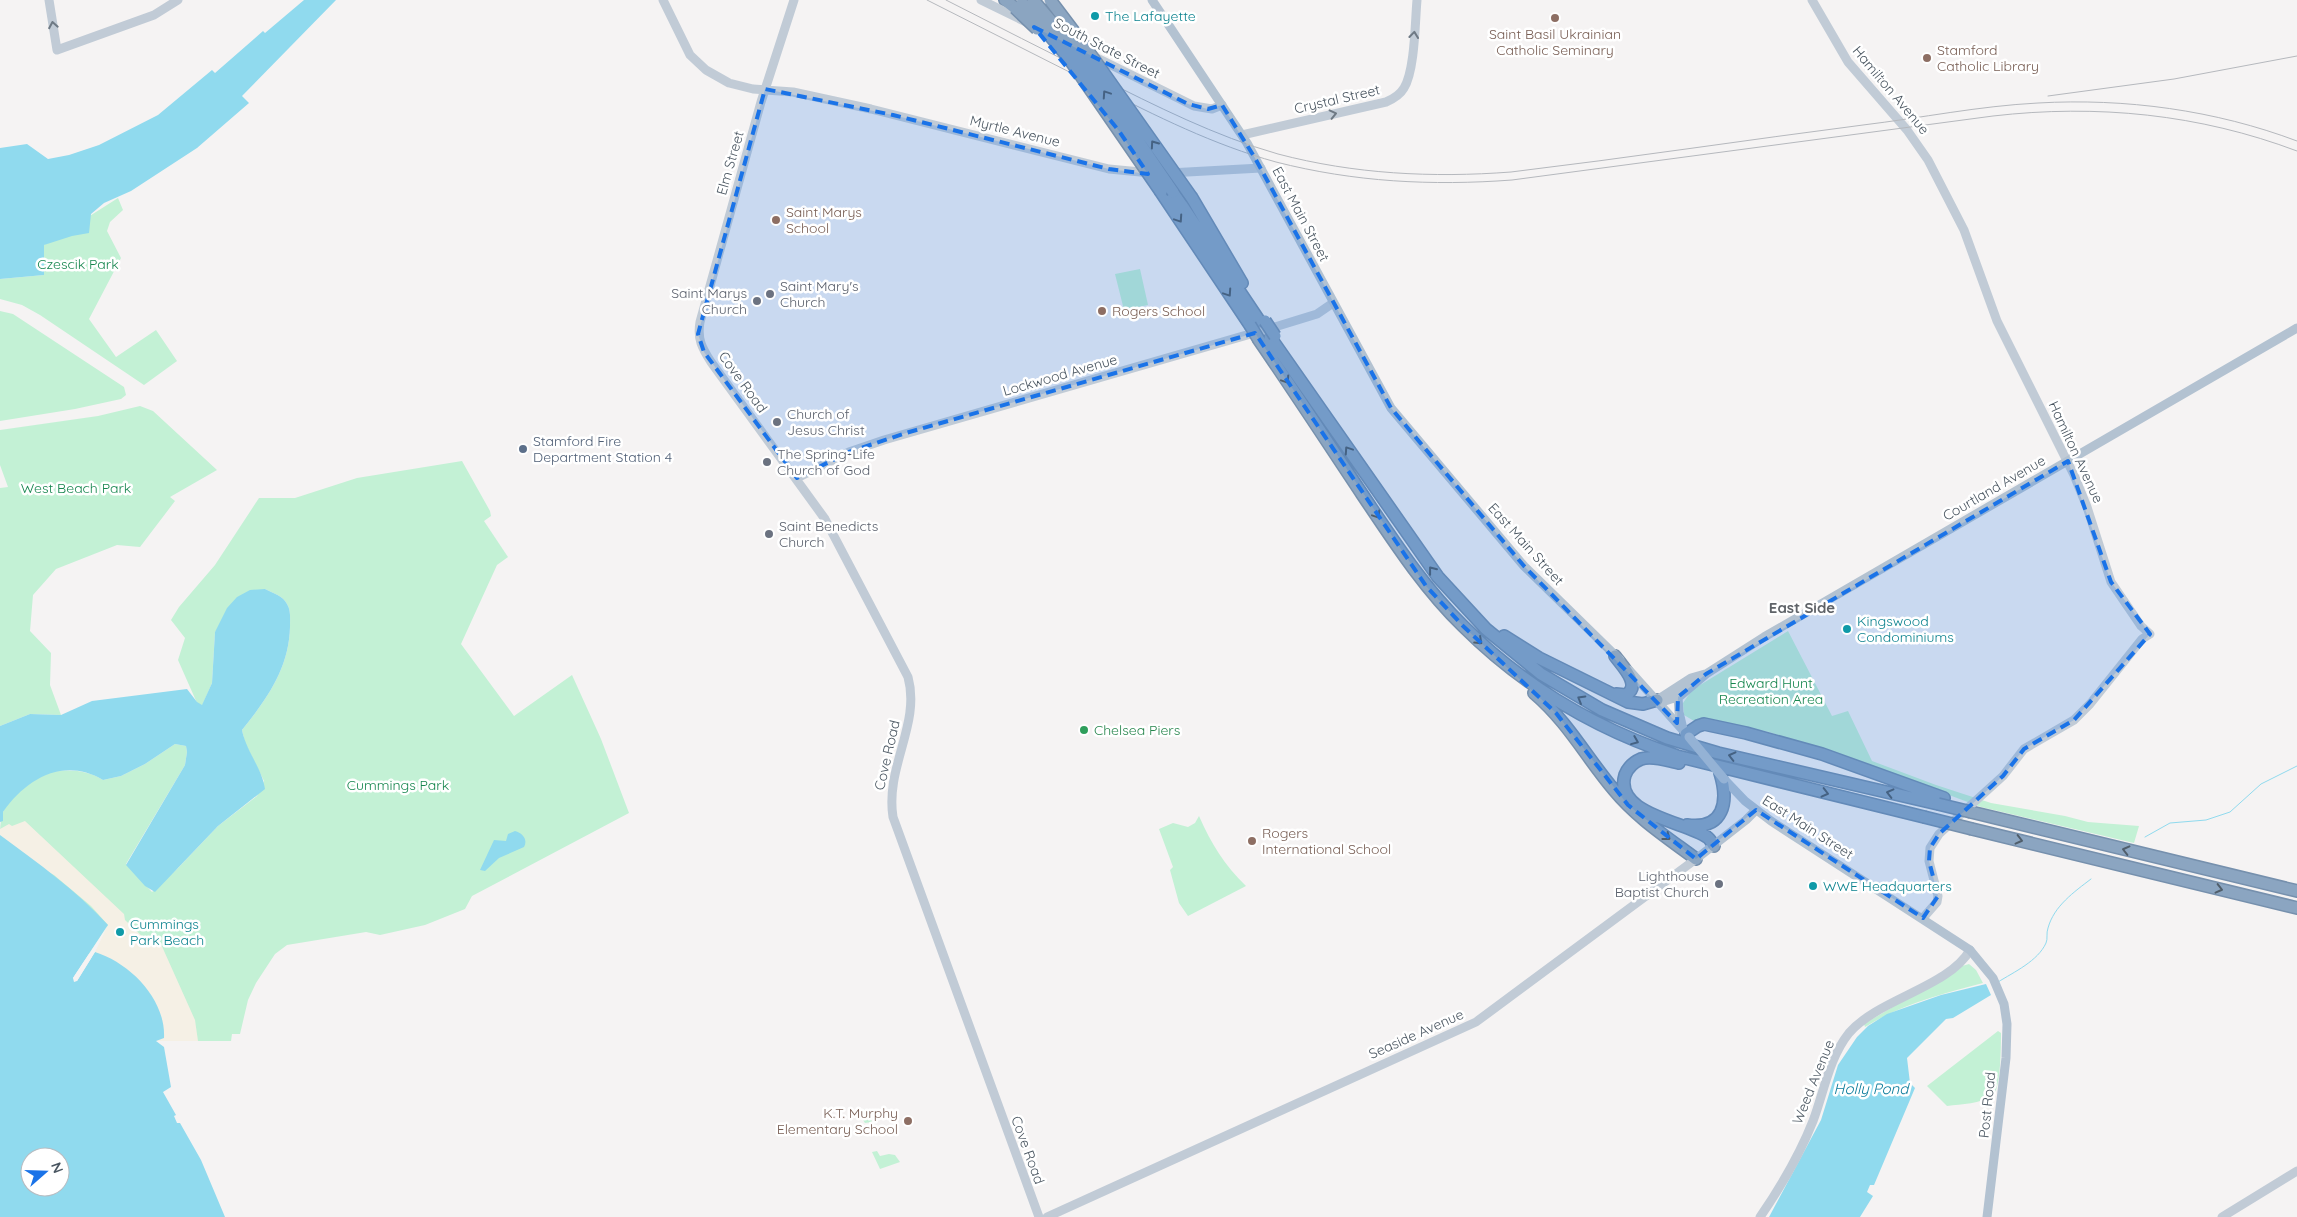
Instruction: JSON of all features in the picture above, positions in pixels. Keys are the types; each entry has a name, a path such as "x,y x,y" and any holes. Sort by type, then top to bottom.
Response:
{"highway":[{"path":"1005,0 1022,3 1079,54 1217,258 1258,323 1304,385 1416,548 1449,591 1486,629 1534,669 1586,702 1634,725 1700,748 1941,801"},
{"path":"1050,0 1077,35 1192,198 1208,245"},
{"path":"1022,3 1119,131 1161,192 1208,245 1217,258 1415,572 1462,626 1503,662 1562,719 1606,780 1628,806 1696,859"},
{"path":"1449,591 1520,647 1633,703 1643,704 1658,700"},
{"path":"1590,683 1617,695 1624,696 1629,694 1632,682 1615,656"},
{"path":"1503,662 1562,704 1626,737 1695,762 2297,908"},
{"path":"1686,734 1704,724 1746,732 1829,757 1975,813 2297,891"},
{"path":"1714,846 1706,836 1666,820 1638,806 1626,793 1625,776 1629,768 1636,762 1646,758 1656,758 1791,785"},
{"path":"1666,820 1697,826 1709,823 1716,818 1721,812 1724,800 1722,776"}],"main road":[{"name":"East Main Street","path":"1152,0 1242,135 1383,396 1400,420 1524,566 1658,700 1745,801 1970,950 1993,978 2000,994"},
{"name":"Courtland Avenue","path":"1658,700 1706,674 1764,637 2297,328"},
{"name":"Courtland Avenue","path":"1658,700 1666,701 1678,697 1693,681"},
{"path":"1678,697 1679,712 1686,734"},
{"name":"Seaside Avenue","path":"1696,859 1756,810"},
{"name":"Post Road","path":"1987,1217 2006,1058 2007,1024 2000,994"}],"street":[{"path":"49,0 57,50 154,15 178,0"},
{"name":"Myrtle Avenue","path":"663,0 690,55 706,70 729,83 753,89 792,92 871,109 1119,172 1183,173 1261,168"},
{"name":"Elm Street","path":"698,334 765,89 794,0"},
{"name":"South State Street","path":"981,0 1194,106 1208,109 1222,105"},
{"name":"Crystal Street","path":"1242,135 1386,102 1401,93 1409,76 1417,0"},
{"name":"Hamilton Avenue","path":"1812,0 1848,62 1901,123 1928,160 1964,230 1997,321 2068,461 2087,507 2111,582 2141,626 2150,634 2142,639 2090,704 2074,720 2024,749 2002,776 1939,834 1930,848 1929,861 1938,896 1937,902 1923,918"},
{"name":"Lockwood Avenue","path":"797,478 849,452 884,440 1278,326 1317,314 1333,303"},
{"name":"Cove Road","path":"698,334 704,352 825,518 908,677 912,705 894,774 891,794 893,817 1039,1217"},
{"name":"Seaside Avenue","path":"1047,1217 1476,1022 1696,859"},
{"name":"Weed Avenue","path":"1760,1217 1784,1179 1810,1128 1833,1062 1849,1034 1872,1014 1957,966 1970,950"},
{"path":"2222,1217 2297,1171"}],"highlighted area":[{"path":"1034,27 1188,104 1208,109 1222,105 1255,158 1391,408 1524,566 1677,723 1678,697 1706,674 2068,461 2111,582 2150,634 2074,720 2024,749 2003,776 1939,834 1930,848 1929,861 1938,896 1923,918 1756,810 1696,859 1628,805 1556,713 1463,626 1426,586 1255,333 906,433 849,452 797,478 704,352 698,334 700,322 765,89 893,115 1109,169 1148,174 1119,131"}],"green space":[{"name":"Czescik Park","path":"118,198 123,210 110,222 107,231 121,258 89,319 116,357 156,330 177,361 144,385 40,315 22,305 0,299 0,279 44,275 44,245"},
{"path":"1140,269 1148,305 1124,310 1115,274"},
{"path":"0,311 13,314 124,387 126,395 121,399 75,409 0,421"},
{"name":"West Beach Park","path":"140,406 153,411 217,470 170,497 175,501 140,547 117,545 56,569 33,595 30,631 51,653 50,685 61,715 30,714 0,726 0,488 8,487 0,465 0,430 98,416"},
{"name":"Cummings Park","path":"462,461 490,511 491,516 484,521 508,557 497,565 461,644 514,716 572,675 601,739 629,813 472,896 465,909 425,925 380,935 366,932 287,945 275,954 256,983 248,1000 240,1034 232,1034 231,1041 155,1041 0,835 3,812 19,793 33,781 46,774 59,771 78,771 91,774 103,780 121,776 145,764 175,744 186,746 185,765 126,864 152,892 218,826 257,796 264,781 245,743 242,730 260,707 275,682 286,656 289,642 290,612 288,606 280,597 265,589 215,632 212,683 202,706 197,703 178,660 185,638 171,620 179,607 215,565 259,498 295,498 357,478"},
{"name":"Edward Hunt Recreation Area","path":"1788,631 1832,716 1848,711 1872,761 1991,803 2088,822 2139,826 2134,843 1981,807 1880,769 1769,732 1718,722 1694,721 1684,715 1683,703 1692,690"},
{"path":"1199,816 1219,853 1246,886 1188,916 1179,903 1170,870 1173,867 1159,829 1173,823 1188,827 1195,823"},
{"path":"1969,964 1976,970 1983,983 1908,1006 1865,1027 1864,1024 1962,966"},
{"path":"1998,1031 2001,1033 2000,1066 1996,1091 1988,1098 1977,1102 1947,1106 1927,1086"},
{"path":"867,1109 872,1122 865,1123 861,1117 863,1110"},
{"path":"877,1151 880,1156 895,1155 900,1162 880,1169 872,1152"}],"sand":[{"name":"Cummings Park Beach","path":"25,821 124,914 125,920 147,941 155,940 160,942 195,1020 198,1041 155,1041 95,952 77,981 108,925 91,906 54,875 0,845 0,829 9,824 12,826"}],"water":[{"path":"304,0 336,0 242,96 249,103 197,148 131,191 104,203 91,214 89,233 44,245 44,275 0,279 0,148 27,144 48,159 69,155 99,145 158,115 212,70 215,73 263,31 265,33"},
{"path":"265,589 278,595 285,601 289,609 290,627 286,656 275,682 260,707 242,730 261,774 265,789 218,826 155,892 145,886 126,865 185,765 186,746 175,744 145,764 121,776 103,780 88,773 74,771 61,771 47,775 23,789 3,812 3,821 0,822 0,726 30,714 61,715 92,701 187,689 197,702 202,705 212,683 215,632 227,608 237,597 250,590"},
{"path":"515,831 524,837 524,847 499,858 485,871 480,870 494,840 506,841 508,834"},
{"path":"0,835 70,889 108,925 73,978 77,981 95,952 108,957 133,974 152,997 159,1010 163,1024 164,1038 156,1041 164,1047 171,1087 163,1092 176,1115 174,1116 177,1123 180,1123 201,1160 225,1217 0,1217"},
{"name":"Holly Pond","path":"1986,984 1991,995 1953,1018 1946,1019 1907,1058 1910,1083 1915,1088 1874,1185 1870,1185 1867,1192 1873,1196 1860,1217 1769,1217 1821,1120 1838,1065 1857,1037 1868,1026 1887,1014 1941,995"}],"pier":[{"path":"108,925 95,952 77,981 74,982 73,978"}],"waterway":[{"path":"2145,837 2170,823 2206,820 2230,812 2261,784 2297,766"},
{"path":"1998,982 2032,961 2046,943 2047,930 2060,906 2091,879"}],"railway":[{"path":"927,0 1142,109 1230,147 1305,169 1364,178 1452,183 1512,180 1993,116 2071,111 2147,115 2185,121 2223,128 2297,151"},
{"path":"946,0 1186,120 1278,154 1307,161 1364,170 1452,175 1511,172 1972,109 2038,103 2104,102 2169,108 2234,121 2297,141"},
{"path":"2048,96 2174,79 2297,56"}],"place":[{"name":"The Lafayette","path":"1095,16"},
{"name":"Saint Basil Ukrainian Catholic Seminary","path":"1555,18"},
{"name":"Stamford Catholic Library","path":"1927,58"},
{"name":"Saint Marys School","path":"776,220"},
{"name":"Saint Mary's Church","path":"770,294"},
{"name":"Saint Marys Church","path":"757,301"},
{"name":"Rogers School","path":"1102,311"},
{"name":"Church of Jesus Christ","path":"777,422"},
{"name":"Stamford Fire Department Station 4","path":"523,449"},
{"name":"The Spring-Life Church of God","path":"767,462"},
{"name":"Saint Benedicts Church","path":"769,534"},
{"name":"Kingswood Condominiums","path":"1847,629"},
{"name":"Chelsea Piers","path":"1084,730"},
{"name":"Rogers International School","path":"1252,841"},
{"name":"Lighthouse Baptist Church","path":"1719,884"},
{"name":"WWE Headquarters","path":"1813,886"},
{"name":"Cummings Park Beach","path":"120,932"},
{"name":"K.T. Murphy Elementary School","path":"908,1121"}],"district":[{"name":"East Side","path":"1802,608"}]}
